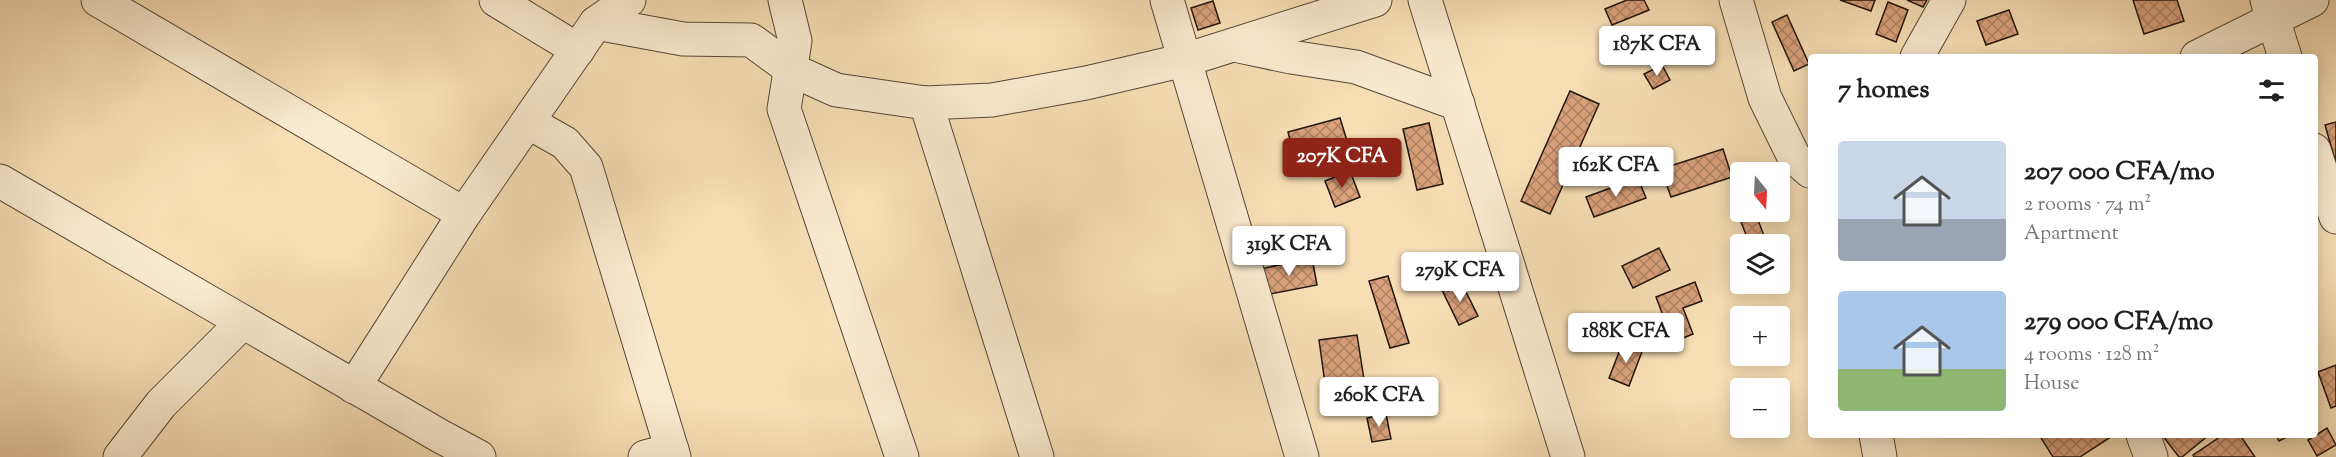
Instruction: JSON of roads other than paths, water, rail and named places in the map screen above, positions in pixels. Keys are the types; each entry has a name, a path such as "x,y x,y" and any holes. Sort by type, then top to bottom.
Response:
{"street":[{"path":"98,0 464,214"},
{"path":"496,0 578,50"},
{"path":"354,387 464,214 596,23 629,0"},
{"path":"785,0 795,41 784,109 902,457"},
{"path":"1167,0 1302,457"},
{"path":"596,23 683,39 751,40 792,70 837,90 926,103 992,100 1086,83 1185,60 1375,0"},
{"path":"1425,0 1568,457"},
{"path":"1736,0 1765,98 1794,157 1808,169"},
{"path":"1919,54 1949,0"},
{"path":"2202,54 2270,10 2312,0"},
{"path":"2270,10 2284,54"},
{"path":"1233,44 1356,68 1458,104"},
{"path":"926,103 1037,457"},
{"path":"528,122 565,143 586,167 664,455"},
{"path":"2318,162 2336,217"},
{"path":"0,181 354,387 434,447 480,457"},
{"path":"120,457 161,404 243,322"},
{"path":"1877,438 1880,457"},
{"path":"2144,438 2151,457"}]}
